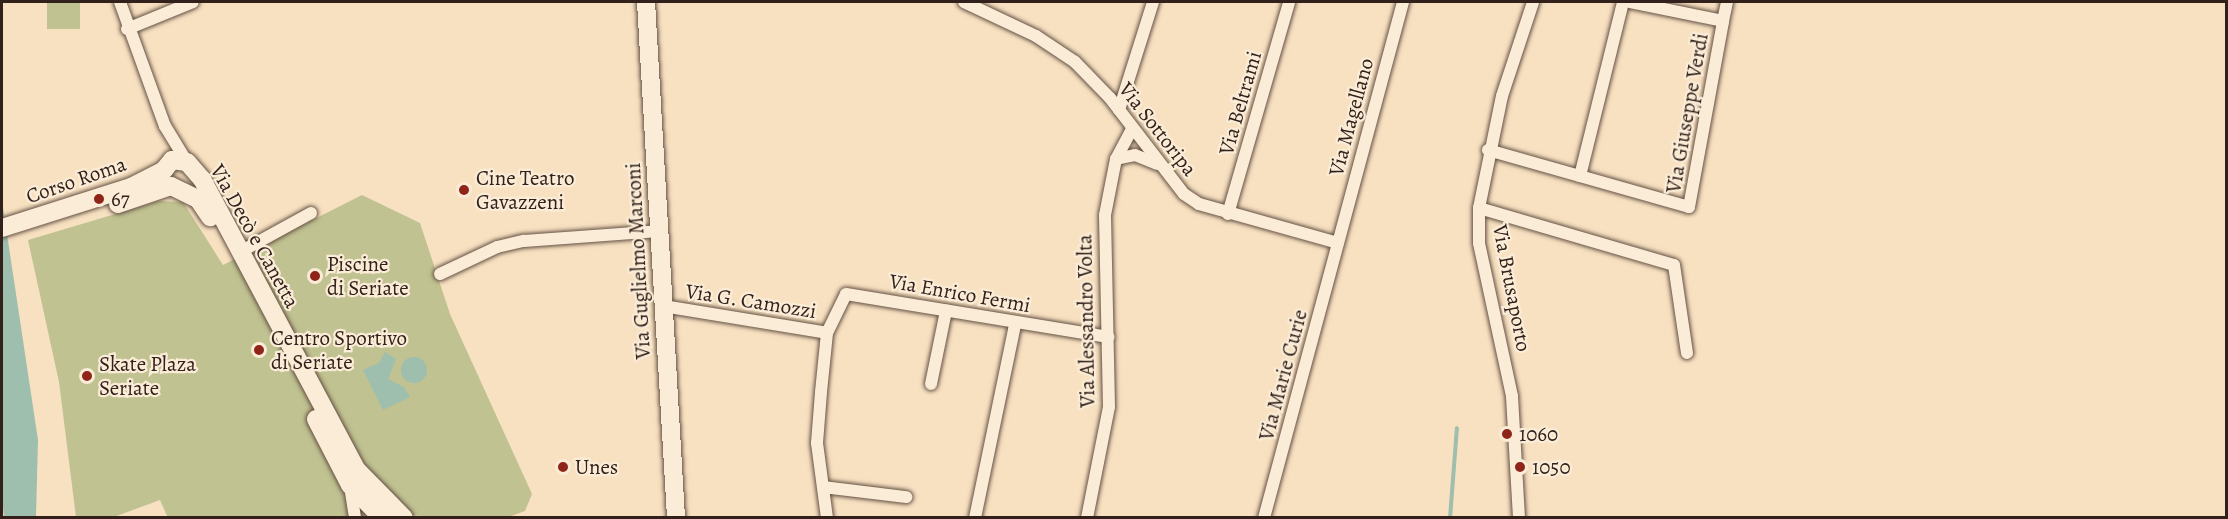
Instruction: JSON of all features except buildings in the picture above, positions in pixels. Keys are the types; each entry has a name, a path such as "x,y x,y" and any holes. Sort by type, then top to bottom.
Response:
{"street":[{"name":"Via Decò e Canetta","path":"120,2 165,126 177,173 204,207 350,485 355,518"},
{"path":"128,29 193,2"},
{"name":"Via Guglielmo Marconi","path":"646,2 675,518"},
{"name":"Via Sottoripa","path":"964,2 1036,36 1075,62 1119,110 1184,194 1228,214 1338,243"},
{"path":"1119,110 1153,2"},
{"name":"Via Beltrami","path":"1228,214 1289,2"},
{"name":"Via Magellano","path":"1338,243 1403,2"},
{"name":"Via Brusaporto","path":"1519,518 1512,396 1479,243 1479,207 1488,150 1533,2"},
{"path":"1580,176 1623,2"},
{"name":"Via Giuseppe Verdi","path":"1488,150 1689,207 1723,21 1630,2"},
{"path":"1723,21 1727,2"},
{"name":"Via Alessandro Volta","path":"1087,518 1109,407 1105,215 1116,159 1132,129"},
{"path":"1116,159 1135,154 1162,167"},
{"name":"Via Decò e Canetta","path":"177,173 202,179 321,403 332,435 379,516"},
{"name":"Corso Roma","path":"2,238 177,173"},
{"path":"1479,207 1674,265 1687,353"},
{"path":"240,252 311,213"},
{"name":"Corso Roma","path":"2,228 34,225"},
{"path":"440,274 497,247 524,241 659,231"},
{"name":"Via Marie Curie","path":"1264,518 1338,243"},
{"name":"Via Enrico Fermi","path":"827,333 846,294 1015,324 1109,337"},
{"name":"Via G. Camozzi","path":"663,306 827,333 817,443 827,518"},
{"path":"932,384 946,311"},
{"path":"975,518 1015,324"},
{"path":"321,403 357,470 404,518"},
{"path":"350,485 379,516"},
{"path":"823,487 906,497"}],"green space":[{"path":"47,2 80,2 80,29 47,29"},
{"name":"Centro Sportivo di Seriate","path":"362,195 420,223 450,314 532,494 525,511 506,518 426,517 385,511 377,518 168,518 160,500 114,517 76,517 59,382 28,240 159,201 183,202 223,265"}],"shaded area":[{"path":"2,201 38,440 36,517 4,517 2,499"},
{"path":"385,352 396,359 388,379 404,387 410,397 383,410 363,370 379,363"},
{"path":"414,357 423,361 427,370 423,379 414,383 405,379 401,370 405,361"}],"waterway":[{"path":"1450,518 1457,428"}],"place":[{"name":"Cine Teatro Gavazzeni","path":"464,190"},
{"name":"67","path":"99,199"},
{"name":"Piscine di Seriate","path":"315,276"},
{"name":"Centro Sportivo di Seriate","path":"259,350"},
{"name":"Skate Plaza Seriate","path":"87,376"},
{"name":"1060","path":"1507,434"},
{"name":"Unes","path":"563,467"},
{"name":"1050","path":"1520,467"}]}
